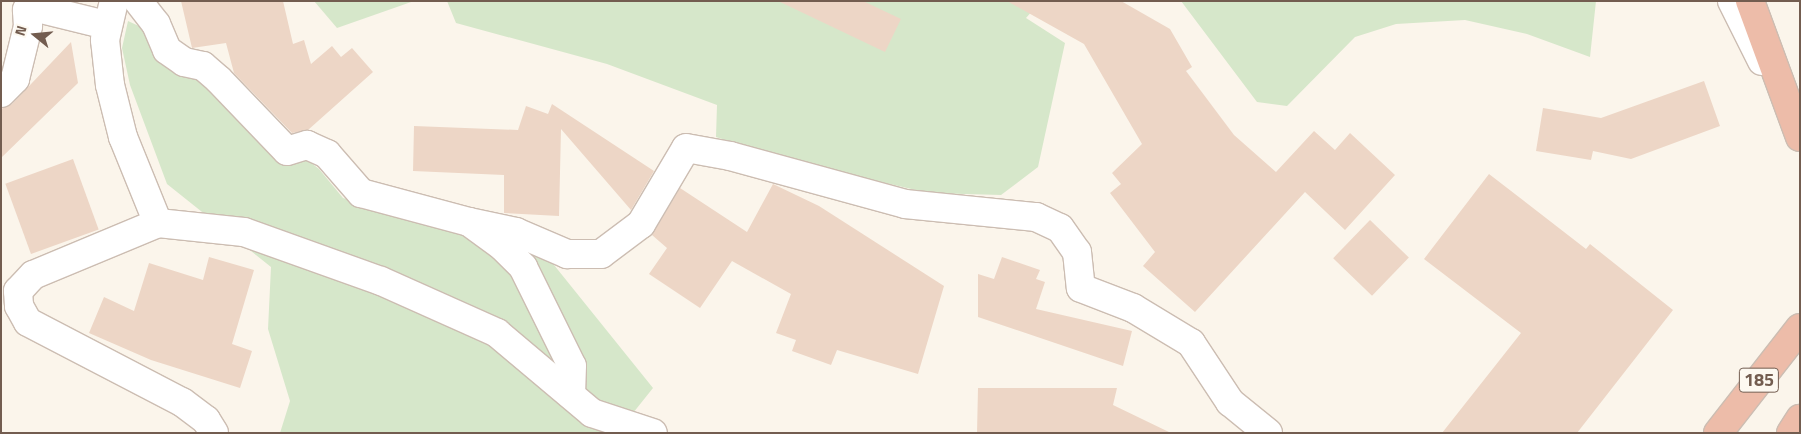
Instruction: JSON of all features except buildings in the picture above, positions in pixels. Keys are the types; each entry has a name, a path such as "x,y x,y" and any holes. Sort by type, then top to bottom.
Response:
{"highway":[{"path":"1750,1 1800,138"},
{"name":"185","path":"1718,433 1800,328"},
{"path":"1791,433 1800,419"}],"street":[{"path":"138,1 156,24 167,50 184,62 203,66 219,80 287,151 307,145 327,154 361,193 469,222 516,232 567,254 601,254 641,224 686,148 730,156 905,204 1036,217 1060,228 1077,252 1081,288 1133,308 1191,343 1230,402 1268,433"},
{"path":"1732,1 1800,138"},
{"path":"1,93 16,79 28,26 27,10 41,8 110,13 110,85 123,137 158,223"},
{"path":"469,222 523,267 572,366 571,395"},
{"path":"214,433 206,420 182,402 28,322 19,306 18,291 33,275 158,223 244,232 381,281 497,333 592,413 652,433"}],"green space":[{"path":"314,1 414,1 337,28"},
{"path":"447,1 1041,1 1026,18 1065,43 1038,167 1001,195 929,193 785,160 716,137 717,105 607,64 456,23"},
{"path":"1181,1 1596,1 1590,57 1527,34 1465,20 1396,24 1355,37 1287,106 1257,102"},
{"path":"128,21 154,33 156,55 168,68 199,76 319,169 343,198 550,260 653,388 617,433 280,433 290,401 268,329 271,267 167,184 130,85 122,48"}]}
